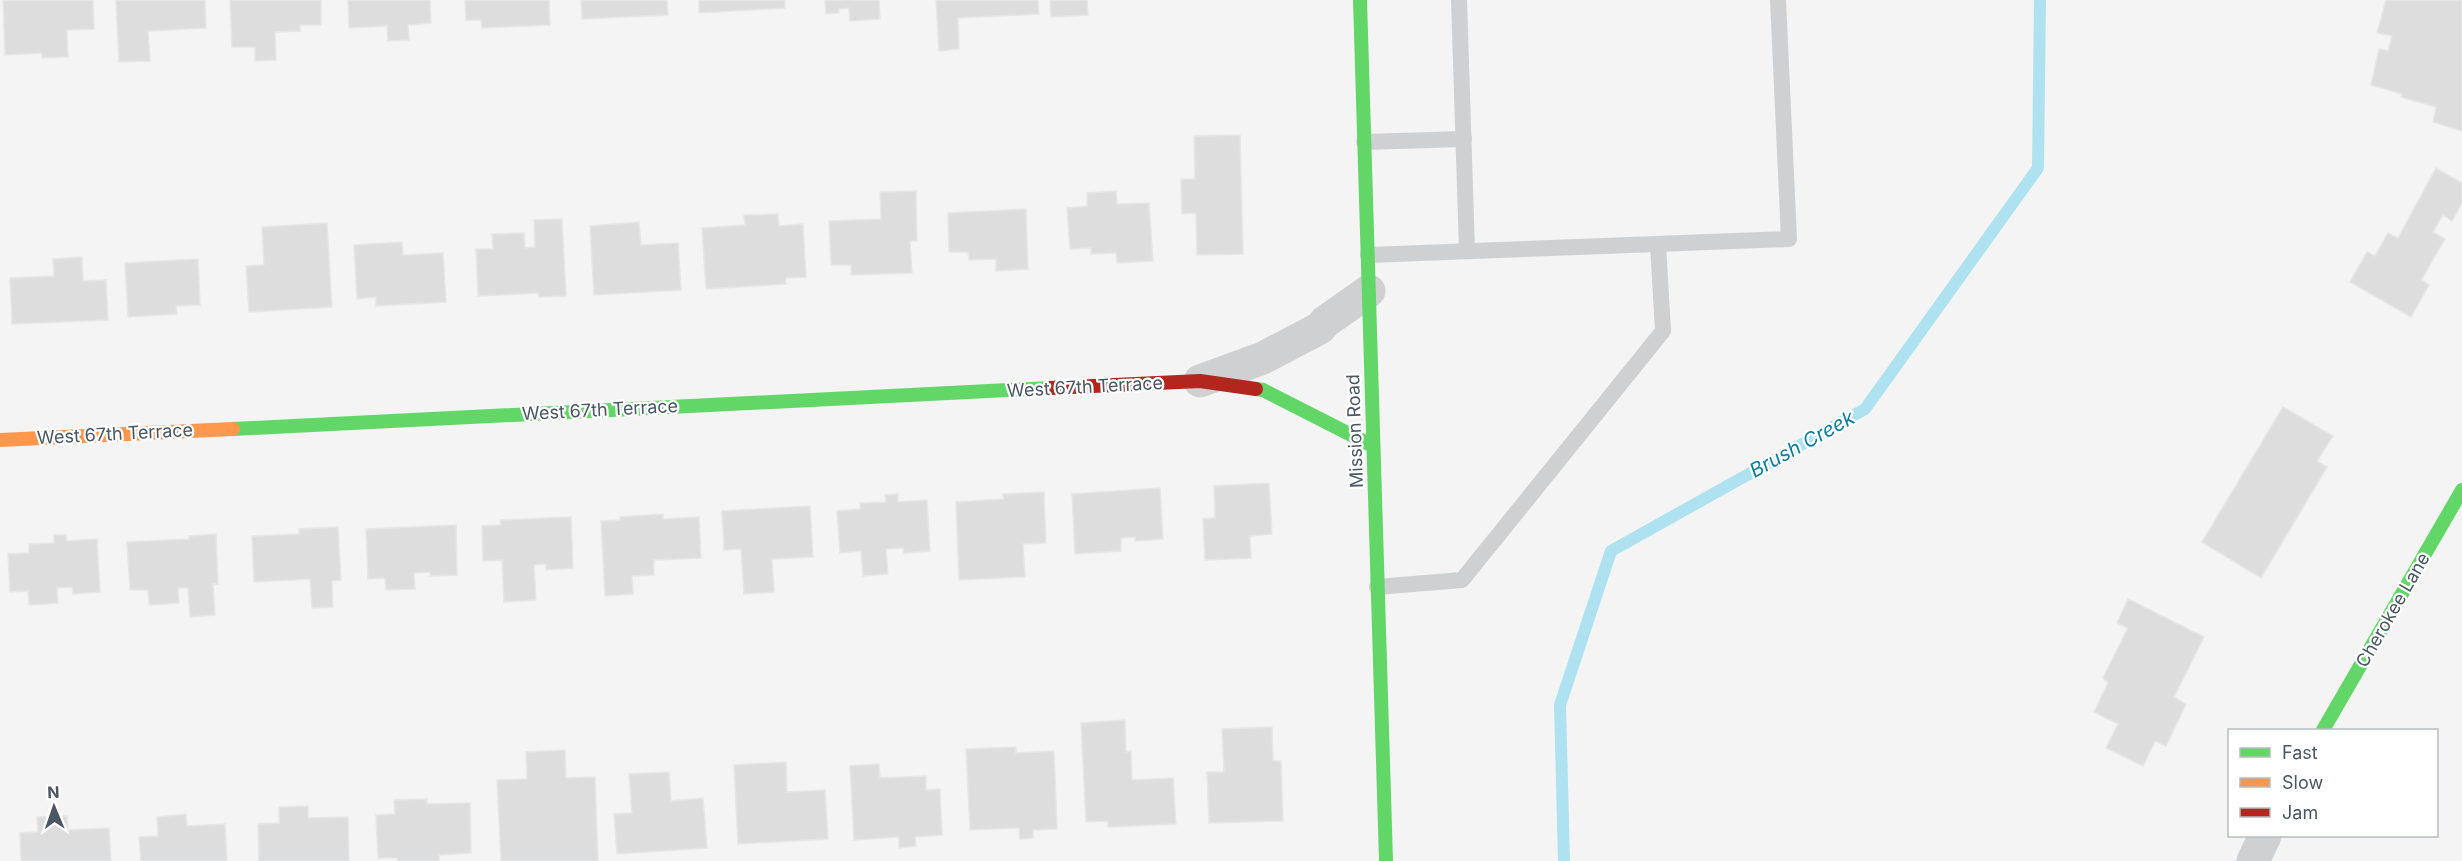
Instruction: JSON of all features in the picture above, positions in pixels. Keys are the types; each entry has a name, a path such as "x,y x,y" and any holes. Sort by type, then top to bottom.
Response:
{"street":[{"name":"Mission Road","path":"1360,0 1377,587 1382,858"},
{"name":"West 67th Terrace","path":"1200,381 1263,358 1320,328 1324,322 1369,291"},
{"name":"West 67th Terrace","path":"0,440 1200,381 1263,390 1373,446"},
{"name":"Cherokee Lane","path":"2324,729 2462,490"},
{"path":"2253,861 2265,837"}],"lane":[{"path":"1459,0 1467,250"},
{"path":"1368,255 1789,239 1778,0"},
{"path":"1364,142 1464,139"},
{"path":"1377,587 1462,580 1663,331 1658,244"}],"building":[{"path":"3,0 93,0 94,29 67,30 68,57 42,58 42,53 5,55"},
{"path":"116,0 205,0 206,28 148,31 150,61 119,62"},
{"path":"230,0 321,0 321,25 300,25 300,31 275,32 276,60 255,61 255,47 232,47"},
{"path":"348,0 430,0 431,23 408,25 409,40 388,41 387,26 349,28"},
{"path":"465,0 549,0 550,25 482,28 481,20 466,20"},
{"path":"581,0 667,0 668,15 582,19"},
{"path":"699,0 785,0 785,8 699,13"},
{"path":"825,0 879,0 880,19 850,21 849,8 839,9 839,13 826,14"},
{"path":"936,0 1038,0 1039,14 958,18 959,49 939,51"},
{"path":"1050,0 1087,0 1088,15 1051,17"},
{"path":"2386,0 2462,0 2462,131 2433,122 2436,107 2371,85 2379,49 2388,51 2392,36 2377,33"},
{"path":"1240,135 1243,254 1197,255 1196,213 1182,214 1181,179 1195,179 1194,136"},
{"path":"2436,168 2462,183 2462,203 2452,221 2443,215 2433,232 2445,239 2421,280 2429,285 2411,317 2350,282 2367,252 2375,256 2388,233 2398,238"},
{"path":"916,191 917,241 910,241 912,273 851,275 851,265 831,265 829,221 881,219 880,192"},
{"path":"1116,191 1117,204 1149,203 1153,261 1117,263 1116,253 1091,254 1091,248 1070,249 1067,208 1087,206 1087,193"},
{"path":"1026,209 1028,269 996,271 996,259 969,260 968,252 949,252 948,213"},
{"path":"778,214 779,226 803,224 806,277 786,278 786,284 706,289 702,228 745,225 744,215"},
{"path":"562,219 566,296 539,297 539,293 478,296 476,249 493,249 492,234 524,233 525,248 535,247 534,220"},
{"path":"639,222 641,245 678,243 681,290 594,295 590,226"},
{"path":"327,223 332,307 249,312 246,266 264,265 262,227"},
{"path":"402,242 403,255 443,253 446,302 376,306 376,297 357,299 354,245"},
{"path":"82,257 83,281 106,280 108,320 12,324 10,278 54,276 53,259"},
{"path":"198,259 200,305 176,306 177,314 128,317 125,263"},
{"path":"2283,407 2333,436 2317,461 2327,467 2261,578 2202,542"},
{"path":"1269,483 1272,534 1250,536 1251,558 1205,560 1203,519 1215,518 1214,486"},
{"path":"1160,488 1163,539 1135,541 1135,537 1121,538 1121,551 1075,554 1072,494"},
{"path":"1044,492 1046,543 1023,544 1025,577 959,580 956,502 1004,499 1003,494"},
{"path":"898,494 898,502 927,500 930,551 904,553 903,548 886,549 888,574 863,576 861,551 840,553 837,511 860,509 860,503 886,502 885,495"},
{"path":"810,506 813,557 772,559 774,592 744,594 741,549 724,550 722,511"},
{"path":"663,514 663,519 699,517 701,558 654,560 654,575 632,576 633,594 605,596 601,521 620,520 620,517"},
{"path":"571,517 573,568 546,570 546,564 534,565 536,600 504,602 502,560 483,561 482,526 501,525 500,520"},
{"path":"456,525 457,575 430,576 430,572 414,573 415,589 386,590 385,578 368,579 366,529"},
{"path":"338,527 341,580 332,581 333,607 312,608 310,579 254,582 252,536 299,534 299,529"},
{"path":"216,534 218,584 213,584 215,615 190,617 188,588 178,588 179,603 149,605 148,590 130,590 127,542 189,539 189,536"},
{"path":"54,535 66,535 67,541 97,539 100,592 73,594 72,587 57,588 58,603 29,605 28,591 10,592 8,554 29,553 29,544 54,543"},
{"path":"2128,599 2204,637 2174,697 2186,704 2166,746 2155,741 2143,766 2106,748 2118,724 2094,712 2108,683 2103,678 2128,628 2117,623"},
{"path":"1125,720 1126,752 1131,751 1132,780 1173,778 1176,824 1108,827 1108,821 1086,822 1081,723"},
{"path":"1272,727 1273,761 1281,761 1283,821 1209,823 1207,772 1224,772 1222,729"},
{"path":"1016,747 1016,753 1054,751 1057,829 1033,830 1033,838 1020,839 1019,828 970,830 966,749"},
{"path":"565,750 566,778 595,777 598,861 501,861 497,780 527,779 526,752"},
{"path":"786,762 787,792 825,790 828,839 738,844 734,765"},
{"path":"879,764 880,778 926,776 926,790 940,789 942,835 915,837 916,846 899,848 899,837 854,840 850,766"},
{"path":"669,772 671,801 703,798 707,848 617,854 614,814 632,813 629,774"},
{"path":"427,799 427,804 470,803 471,853 439,855 439,861 397,861 397,858 378,858 376,815 395,814 394,800"},
{"path":"308,806 308,818 348,817 349,861 259,861 258,824 279,823 279,807"},
{"path":"186,814 187,826 225,824 227,861 141,861 139,837 158,836 157,817"},
{"path":"67,816 68,830 109,828 111,861 21,861 20,833 38,832 37,817"}],"waterway":[{"name":"Brush Creek","path":"1564,861 1560,705 1611,551 1865,409 2038,168 2040,0"}],"traffic: fast":[{"path":"1360,0 1386,861"},
{"path":"233,429 1050,388"},
{"path":"1256,389 1263,390 1373,446"},
{"path":"2324,729 2462,490"}],"traffic: slow":[{"path":"0,440 233,429"}],"traffic: jam":[{"path":"1050,388 1200,381 1256,389"}]}
